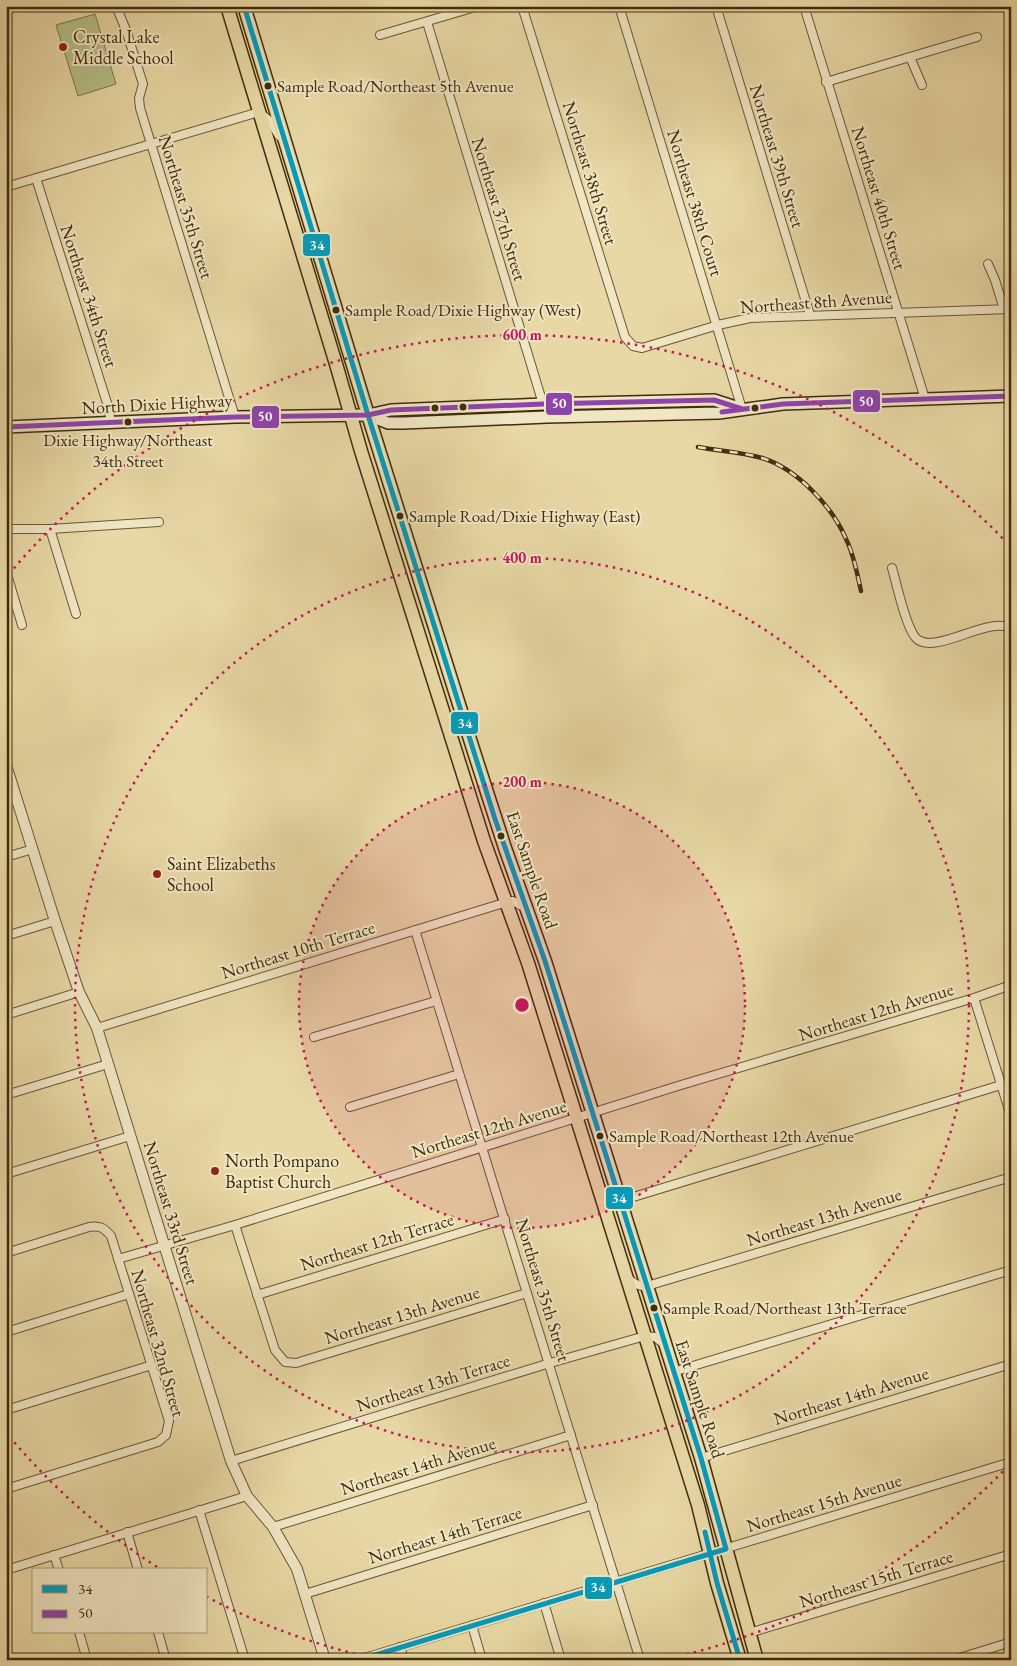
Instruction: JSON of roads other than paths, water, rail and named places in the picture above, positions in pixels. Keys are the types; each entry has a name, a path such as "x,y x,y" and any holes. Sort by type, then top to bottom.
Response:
{"main road":[{"name":"East Sample Road","path":"227,6 334,355 350,415 484,841 507,902 577,1118 698,1505 717,1583 740,1660"},
{"name":"East Sample Road","path":"244,6 368,415 495,819 528,909 701,1458 757,1660"},
{"path":"242,55 252,68 263,100 274,105"},
{"name":"North Dixie Highway","path":"368,415 388,423 404,423 719,413 783,404 1011,396"},
{"name":"North Dixie Highway","path":"6,428 235,418 368,415 390,410 543,404 714,400 742,409"},
{"path":"420,634 431,638 442,649"},
{"path":"499,880 514,889 520,888"}],"street":[{"name":"Northeast 35th Street","path":"116,6 126,30 143,84 139,98 140,108 235,418"},
{"path":"380,35 479,6"},
{"name":"Northeast 38th Street","path":"522,6 625,337 633,346"},
{"name":"Northeast 38th Court","path":"618,6 742,409"},
{"name":"Northeast 39th Street","path":"716,6 810,315"},
{"name":"Northeast 40th Street","path":"804,6 925,399"},
{"name":"Northeast 37th Street","path":"427,22 543,404"},
{"path":"826,82 977,37"},
{"path":"910,57 922,85"},
{"path":"6,188 259,112 270,121 286,148"},
{"name":"Northeast 34th Street","path":"36,178 108,406 111,423"},
{"path":"988,264 1007,309"},
{"name":"Northeast 8th Avenue","path":"633,346 642,348 750,318 1007,309"},
{"path":"6,529 50,529 159,522"},
{"path":"50,529 76,614"},
{"path":"892,568 908,623 915,637 924,643 940,642 993,626 1011,628"},
{"path":"6,571 22,625"},
{"name":"Northeast 33rd Street","path":"6,765 79,992 97,1028 231,1460 247,1496 273,1527 297,1568 325,1660"},
{"path":"6,857 33,849"},
{"path":"507,902 513,902 528,909"},
{"name":"Northeast 10th Terrace","path":"97,1028 507,902"},
{"path":"6,936 55,921"},
{"name":"Northeast 35th Street","path":"415,930 617,1580 640,1660"},
{"name":"Northeast 12th Avenue","path":"118,1259 235,1225 482,1147 974,998 1011,985"},
{"path":"6,1015 79,992"},
{"path":"974,998 1011,1116"},
{"path":"314,1037 436,1001"},
{"path":"6,1095 108,1064"},
{"path":"350,1106 459,1074"},
{"path":"620,1201 1001,1085"},
{"path":"6,1174 130,1136"},
{"name":"Northeast 13th Avenue","path":"647,1286 1011,1176"},
{"name":"Northeast 12th Terrace","path":"257,1294 505,1219"},
{"path":"235,1225 257,1294"},
{"name":"Northeast 32nd Street","path":"6,1253 98,1226 106,1229 111,1236 168,1422 166,1435 158,1442 6,1489"},
{"path":"673,1372 1011,1270"},
{"path":"627,1277 636,1285 647,1286"},
{"name":"Northeast 13th Avenue","path":"257,1294 275,1350 285,1362 296,1363 527,1293"},
{"path":"6,1332 129,1294"},
{"path":"645,1336 654,1337 665,1345"},
{"name":"Northeast 13th Terrace","path":"231,1460 645,1336"},
{"name":"Northeast 14th Avenue","path":"701,1458 1011,1364"},
{"path":"6,1410 152,1365"},
{"name":"Northeast 14th Avenue","path":"273,1527 571,1435"},
{"name":"Northeast 15th Avenue","path":"358,1660 1011,1462"},
{"path":"6,1570 247,1496"},
{"name":"Northeast 14th Terrace","path":"305,1594 593,1505"},
{"path":"200,1510 245,1660"},
{"path":"127,1532 137,1568"},
{"name":"Northeast 15th Terrace","path":"749,1633 1011,1554"},
{"path":"54,1555 58,1568"},
{"path":"544,1603 561,1660"},
{"path":"472,1625 482,1660"},
{"path":"80,1634 87,1660"},
{"path":"159,1634 166,1660"},
{"path":"953,1660 1011,1642"},
{"path":"400,1647 404,1660"},
{"path":"6,1653 8,1660"}],"railway":[{"path":"698,447 762,458 788,471 812,490 840,526 851,551 861,591"}],"place":[{"name":"Crystal Lake Middle School","path":"63,47"},
{"name":"Sample Road/Northeast 5th Avenue","path":"268,86"},
{"name":"Sample Road/Dixie Highway (West)","path":"336,310"},
{"name":"Dixie Highway/Northeast 34th Street","path":"128,422"},
{"name":"Sample Road/Dixie Highway (East)","path":"400,516"},
{"name":"Saint Elizabeths School","path":"157,874"},
{"name":"Sample Road/Northeast 12th Avenue","path":"600,1136"},
{"name":"North Pompano Baptist Church","path":"215,1171"},
{"name":"Sample Road/Northeast 13th Terrace","path":"654,1308"}]}
